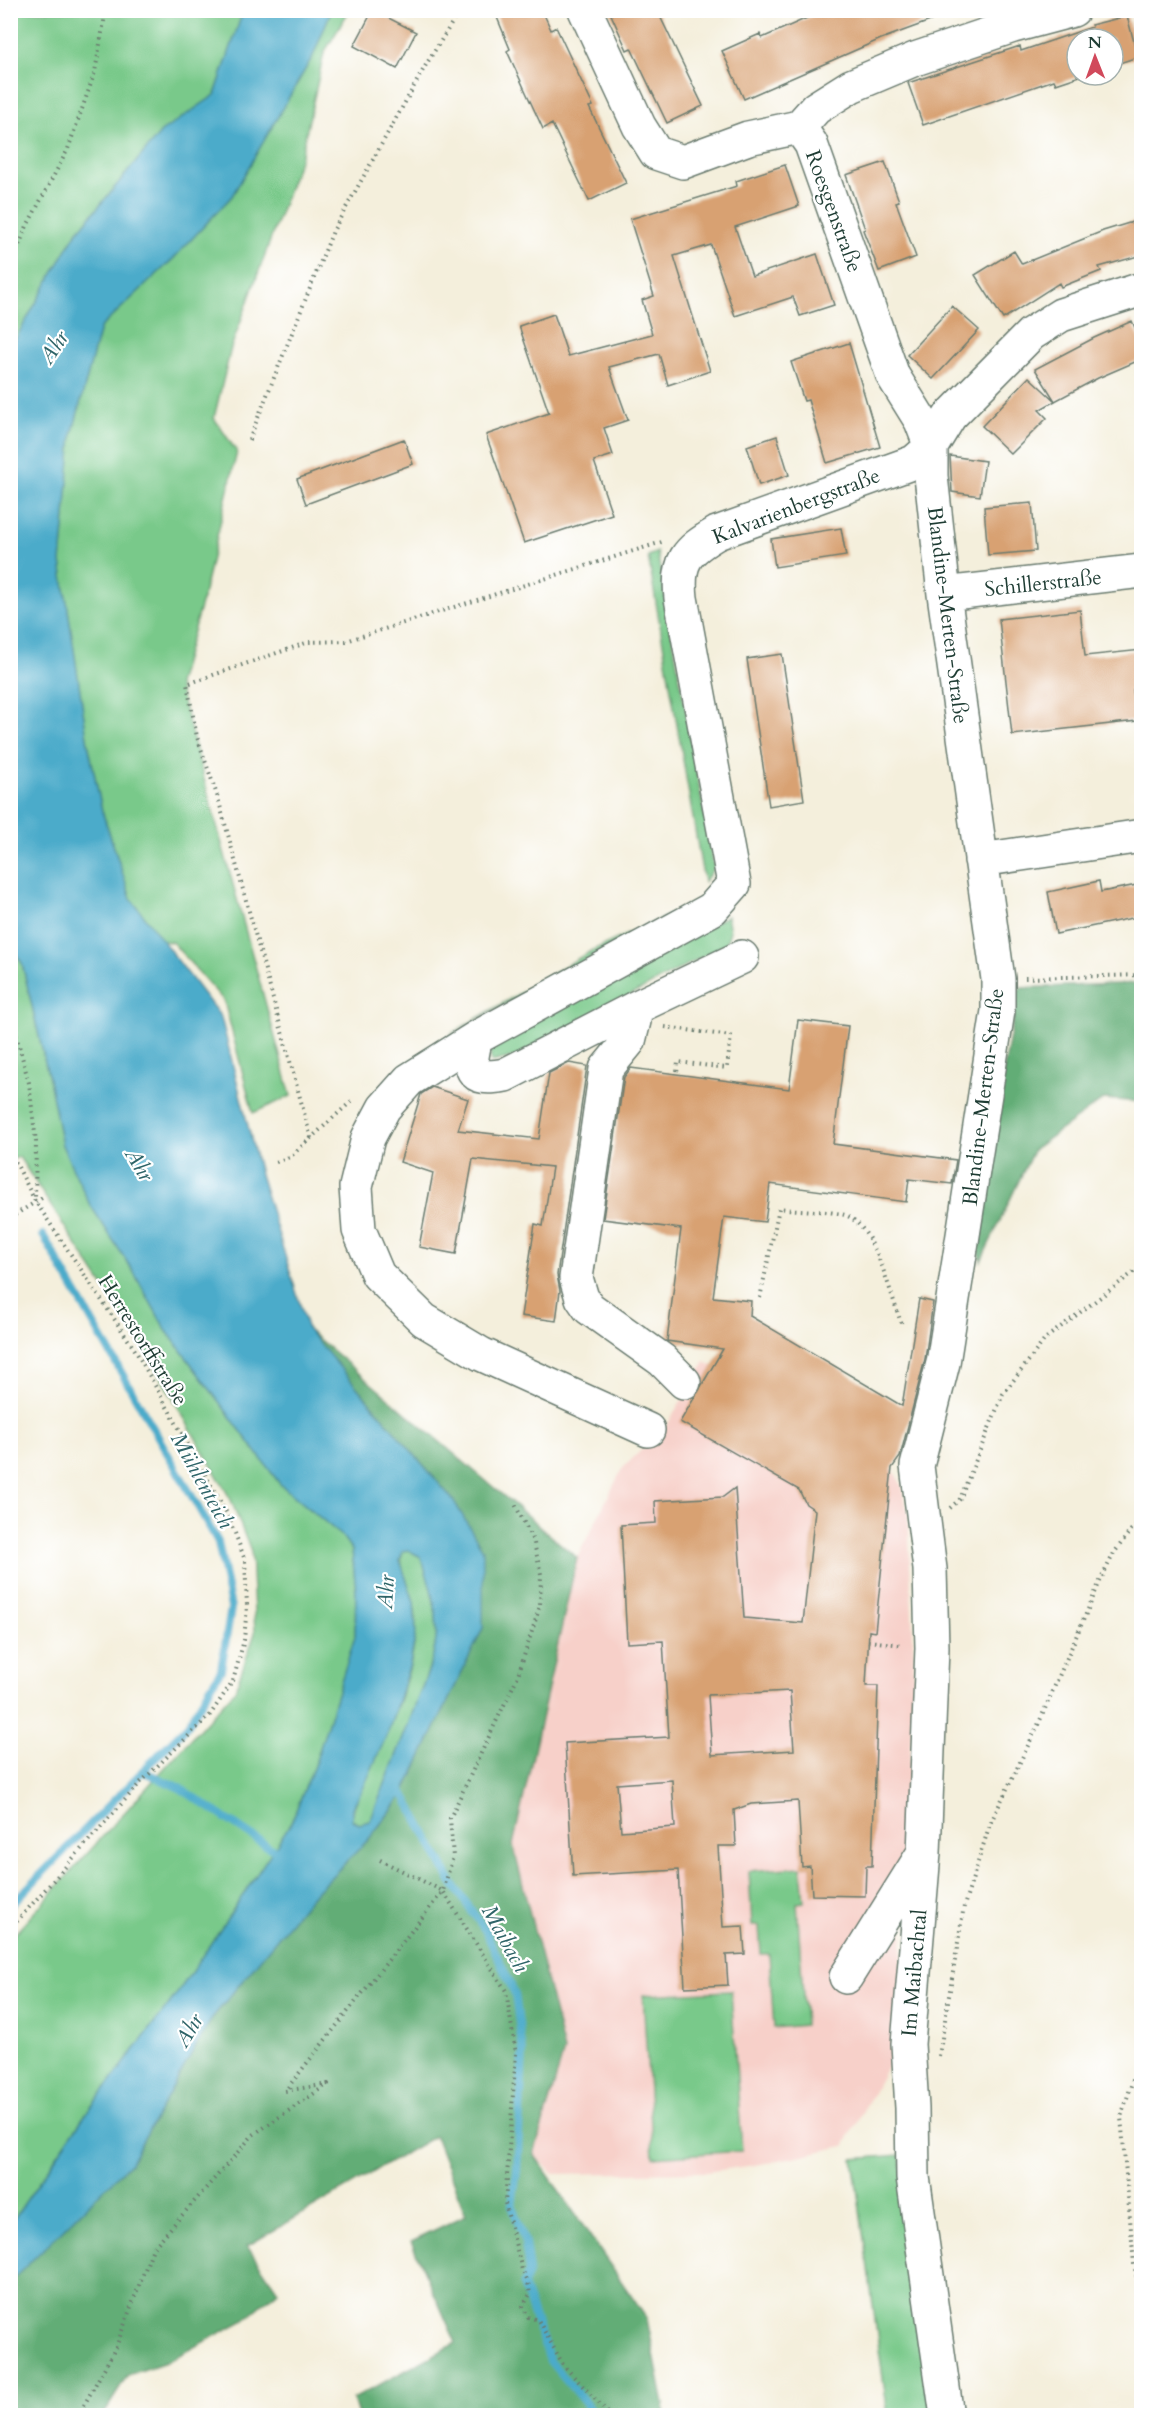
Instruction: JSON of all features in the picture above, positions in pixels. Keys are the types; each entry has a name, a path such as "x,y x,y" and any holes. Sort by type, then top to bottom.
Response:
{"street":[{"name":"Roesgenstraße","path":"585,10 639,126 656,153 683,162 748,138 799,127 811,144 893,376 921,421 931,447"},
{"path":"799,127 816,108 851,86 915,59 1013,26 1073,10"},
{"name":"Kalvarienbergstraße","path":"476,1038 712,909 734,884 681,598 679,576 685,557 697,544 717,533 914,462 931,447 950,416 1031,333 1061,315 1142,289"},
{"name":"Blandine-Merten-Straße","path":"924,1529 917,1466 944,1363 998,1011 998,979 944,594 931,447"},
{"name":"Schillerstraße","path":"944,594 1142,572"},
{"path":"981,860 1142,836"},
{"path":"476,1038 470,1059 472,1069 478,1076 487,1078 505,1075 634,1008 742,957"},
{"path":"634,1008 634,1021 629,1041 606,1069 576,1278 582,1298 589,1308 662,1360 684,1382"},
{"path":"476,1038 409,1080 384,1108 368,1138 356,1187 359,1230 378,1275 424,1320 481,1354 648,1430"},
{"name":"Im Maibachtal","path":"924,1529 930,1569 932,1648 924,1853 908,2044 913,2177 947,2415"},
{"path":"846,1977 924,1853"}],"path":[{"path":"10,267 27,226 68,149 95,72 106,10"},
{"path":"249,441 333,231 427,63 460,10"},
{"path":"311,1138 218,798 197,737 188,684 309,642 346,640 670,539"},
{"path":"998,979 1142,975"},
{"path":"10,1012 29,1083 36,1142 35,1201"},
{"path":"661,1027 731,1036 727,1068 678,1062 677,1074"},
{"name":"Herrestorffstraße","path":"10,1151 35,1201 135,1350 229,1517 245,1560 247,1606 244,1640 233,1681 210,1715 141,1783 10,1929"},
{"path":"10,1218 45,1196"},
{"path":"760,1298 779,1208 846,1216 859,1225 867,1237 885,1275 902,1325"},
{"path":"924,1529 960,1499 1003,1394 1046,1338 1142,1266"},
{"path":"78,2415 116,2347 153,2248 253,2134 328,2084 285,2091 444,1891 453,1857 450,1818 517,1678 540,1606 541,1574 534,1543 514,1502"},
{"path":"939,2058 964,1906 990,1824 1038,1725 1101,1579 1114,1553 1131,1530 1142,1520"},
{"path":"868,1641 911,1646"},
{"path":"380,1860 444,1891 506,1991 516,2053 505,2203 530,2294 523,2306 528,2317 538,2320 564,2366 611,2415"},
{"path":"1142,2051 1121,2117 1134,2264 1142,2303"}],"shaded area":[{"path":"705,1362 859,1445 892,1468 902,1486 908,1514 914,1663 898,2047 844,2146 761,2164 707,2172 553,2174 534,2154 564,2051 513,1845 577,1558 622,1469 667,1425"}],"green space":[{"path":"11,11 243,11 215,95 161,132 75,235 11,347"},
{"path":"331,11 349,11 324,53 301,156 231,348 214,418 237,452 202,600 178,684 291,1096 253,1113 224,1001 172,942 162,941 131,899 102,811 87,738 61,562 72,435 100,328 173,259 232,196 313,56"},
{"path":"657,552 714,868 704,882 648,556"},
{"path":"672,914 449,1035 591,951"},
{"path":"727,916 730,931 726,944 518,1056 491,1062 490,1051 510,1033"},
{"path":"11,946 22,963 62,1145 89,1203 133,1271 166,1330 280,1484 342,1536 352,1550 356,1591 355,1637 316,1761 291,1823 179,1991 83,2118 11,2223 11,1938 235,1690 255,1633 251,1552 231,1500 147,1353 19,1157 11,1160"},
{"path":"1141,983 1141,1102 1104,1099 1034,1149 981,1261 974,1228 1019,988"},
{"path":"308,1330 577,1558 513,1845 564,2051 534,2154 647,2319 666,2415 358,2415 353,2399 456,2343 411,2241 466,2215 435,2136 247,2246 278,2291 243,2321 166,2362 128,2375 103,2415 11,2416 11,2281 130,2163 212,2018 310,1898 368,1840 403,1795 483,1628 454,1501"},
{"path":"408,1550 421,1557 430,1587 437,1629 435,1647 412,1716 370,1821 359,1824 352,1820 355,1805 377,1757 404,1686 416,1633 415,1610 402,1564 403,1551"},
{"path":"801,1867 804,1902 797,1903 805,2025 774,2028 769,1954 761,1954 759,1926 752,1926 749,1871"},
{"path":"731,1991 742,2151 653,2157 643,1995"},
{"path":"900,2155 932,2415 888,2415 853,2159"}],"water":[{"name":"Ahr","path":"243,11 331,11 313,56 232,196 173,259 100,328 72,435 61,562 87,738 102,811 131,899 221,1017 260,1174 308,1330 454,1501 483,1550 483,1628 403,1795 368,1840 310,1898 212,2018 130,2163 11,2281 11,2223 83,2118 179,1991 291,1823 316,1761 355,1637 356,1591 352,1550 342,1536 280,1484 166,1330 133,1271 89,1203 62,1145 22,963 11,946 11,347 75,235 161,132 215,95","holes":["408,1550 421,1557 435,1608 437,1629 433,1654 426,1678 370,1821 359,1824 352,1820 352,1808 388,1732 410,1664 416,1632 414,1602 400,1560 403,1551"]}],"building":[{"path":"373,10 416,32 397,69 354,46"},
{"path":"494,10 542,10 551,30 556,27 593,106 589,107 626,183 589,201 552,124 543,129 507,51 510,49"},
{"path":"609,10 657,10 703,106 667,123 631,48 627,50"},
{"path":"825,10 951,10 952,13 881,39 744,99 722,51 760,34 762,38"},
{"path":"1127,16 1138,57 1125,61 1125,27 1092,27 1091,25"},
{"path":"1065,36 1065,81 1056,84 1054,80 923,125 908,83 1020,46 1021,51"},
{"path":"885,162 899,201 896,202 916,257 879,271 863,230 865,229 846,175"},
{"path":"785,165 799,206 735,227 752,276 817,254 834,305 800,316 793,297 735,316 711,245 674,256 710,371 668,385 659,354 609,367 628,420 604,428 613,455 594,461 612,514 524,543 486,435 549,413 519,326 554,314 568,356 652,334 642,300 654,296 630,219 737,186 736,181"},
{"path":"1142,219 1142,255 1099,267 1101,271 1061,287 1059,283 1003,319 975,275 1014,251 1022,264 1103,231"},
{"path":"952,306 979,330 933,379 907,355"},
{"path":"1132,321 1142,343 1142,359 1098,378 1055,401 1035,369"},
{"path":"849,343 880,447 827,463 808,400 804,401 791,362"},
{"path":"1029,377 1055,401 1039,410 1047,418 1011,454 982,426"},
{"path":"777,436 789,475 759,485 747,446"},
{"path":"404,439 413,464 306,504 297,479"},
{"path":"950,456 985,461 980,496 952,492"},
{"path":"1032,503 1036,551 988,555 984,507"},
{"path":"841,528 846,556 775,567 771,539"},
{"path":"1080,610 1085,656 1142,650 1142,689 1133,690 1137,721 1012,735 999,619"},
{"path":"782,654 804,800 769,806 747,659"},
{"path":"1099,881 1101,892 1142,884 1142,916 1056,934 1048,892"},
{"path":"798,1020 848,1026 833,1144 956,1160 952,1184 909,1179 906,1202 770,1184 765,1222 724,1217 713,1297 751,1301 750,1316 902,1406 919,1299 933,1302 925,1359 900,1457 892,1468 875,1632 869,1631 866,1686 878,1686 872,1866 866,1866 865,1896 812,1895 810,1866 802,1867 798,1801 751,1804 734,1810 736,1846 718,1846 723,1927 743,1926 745,1954 726,1955 728,1985 685,1987 678,1870 573,1876 565,1743 669,1737 663,1641 627,1643 621,1525 656,1523 655,1501 723,1497 735,1488 744,1618 803,1623 815,1510 806,1504 799,1490 680,1422 723,1349 667,1341 681,1229 603,1219 624,1077 631,1068 789,1089","holes":["790,1691 794,1750 712,1755 708,1695","672,1780 675,1827 621,1831 617,1784"]},
{"path":"569,1063 587,1066 557,1275 560,1291 556,1321 521,1316 535,1224 543,1226 552,1167 473,1159 456,1254 419,1247 433,1173 400,1162 421,1094 432,1087 468,1099 458,1130 539,1139 549,1073"}],"waterway":[{"name":"Mühlenteich","path":"10,1906 187,1726 221,1670 231,1608 218,1542 43,1235"},
{"path":"142,1771 180,1788 270,1848 282,1853"},
{"name":"Maibach","path":"400,1787 451,1881 485,1930 515,1994 523,2052 517,2171 512,2205 525,2243 529,2271 523,2285 550,2361 596,2416"}]}
